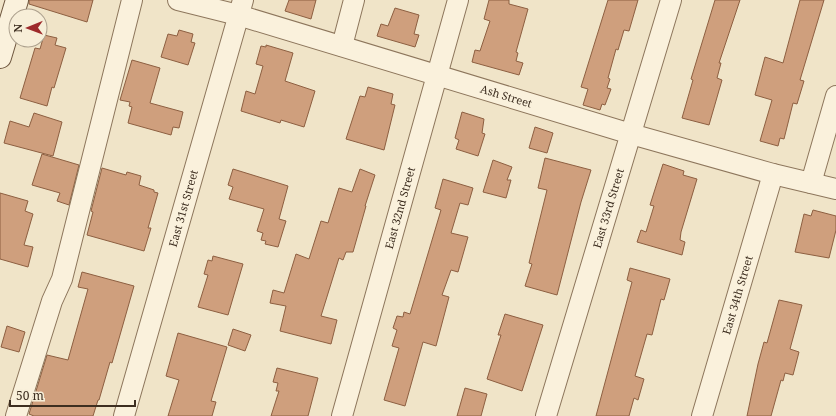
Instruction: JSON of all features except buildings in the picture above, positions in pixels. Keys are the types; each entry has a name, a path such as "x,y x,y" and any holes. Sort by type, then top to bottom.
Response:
{"main road":[{"path":"0,57 17,0"}],"street":[{"path":"16,416 52,301 62,279 132,0"},
{"name":"Ash Street","path":"178,0 240,8 342,46 631,134 773,174 836,189"},
{"path":"342,46 354,0"},
{"name":"East 32nd Street","path":"342,416 458,0"},
{"name":"East 33rd Street","path":"546,416 671,0"},
{"name":"East 31st Street","path":"124,416 240,8"},
{"path":"811,183 836,96"},
{"name":"East 34th Street","path":"702,416 773,174"}]}
